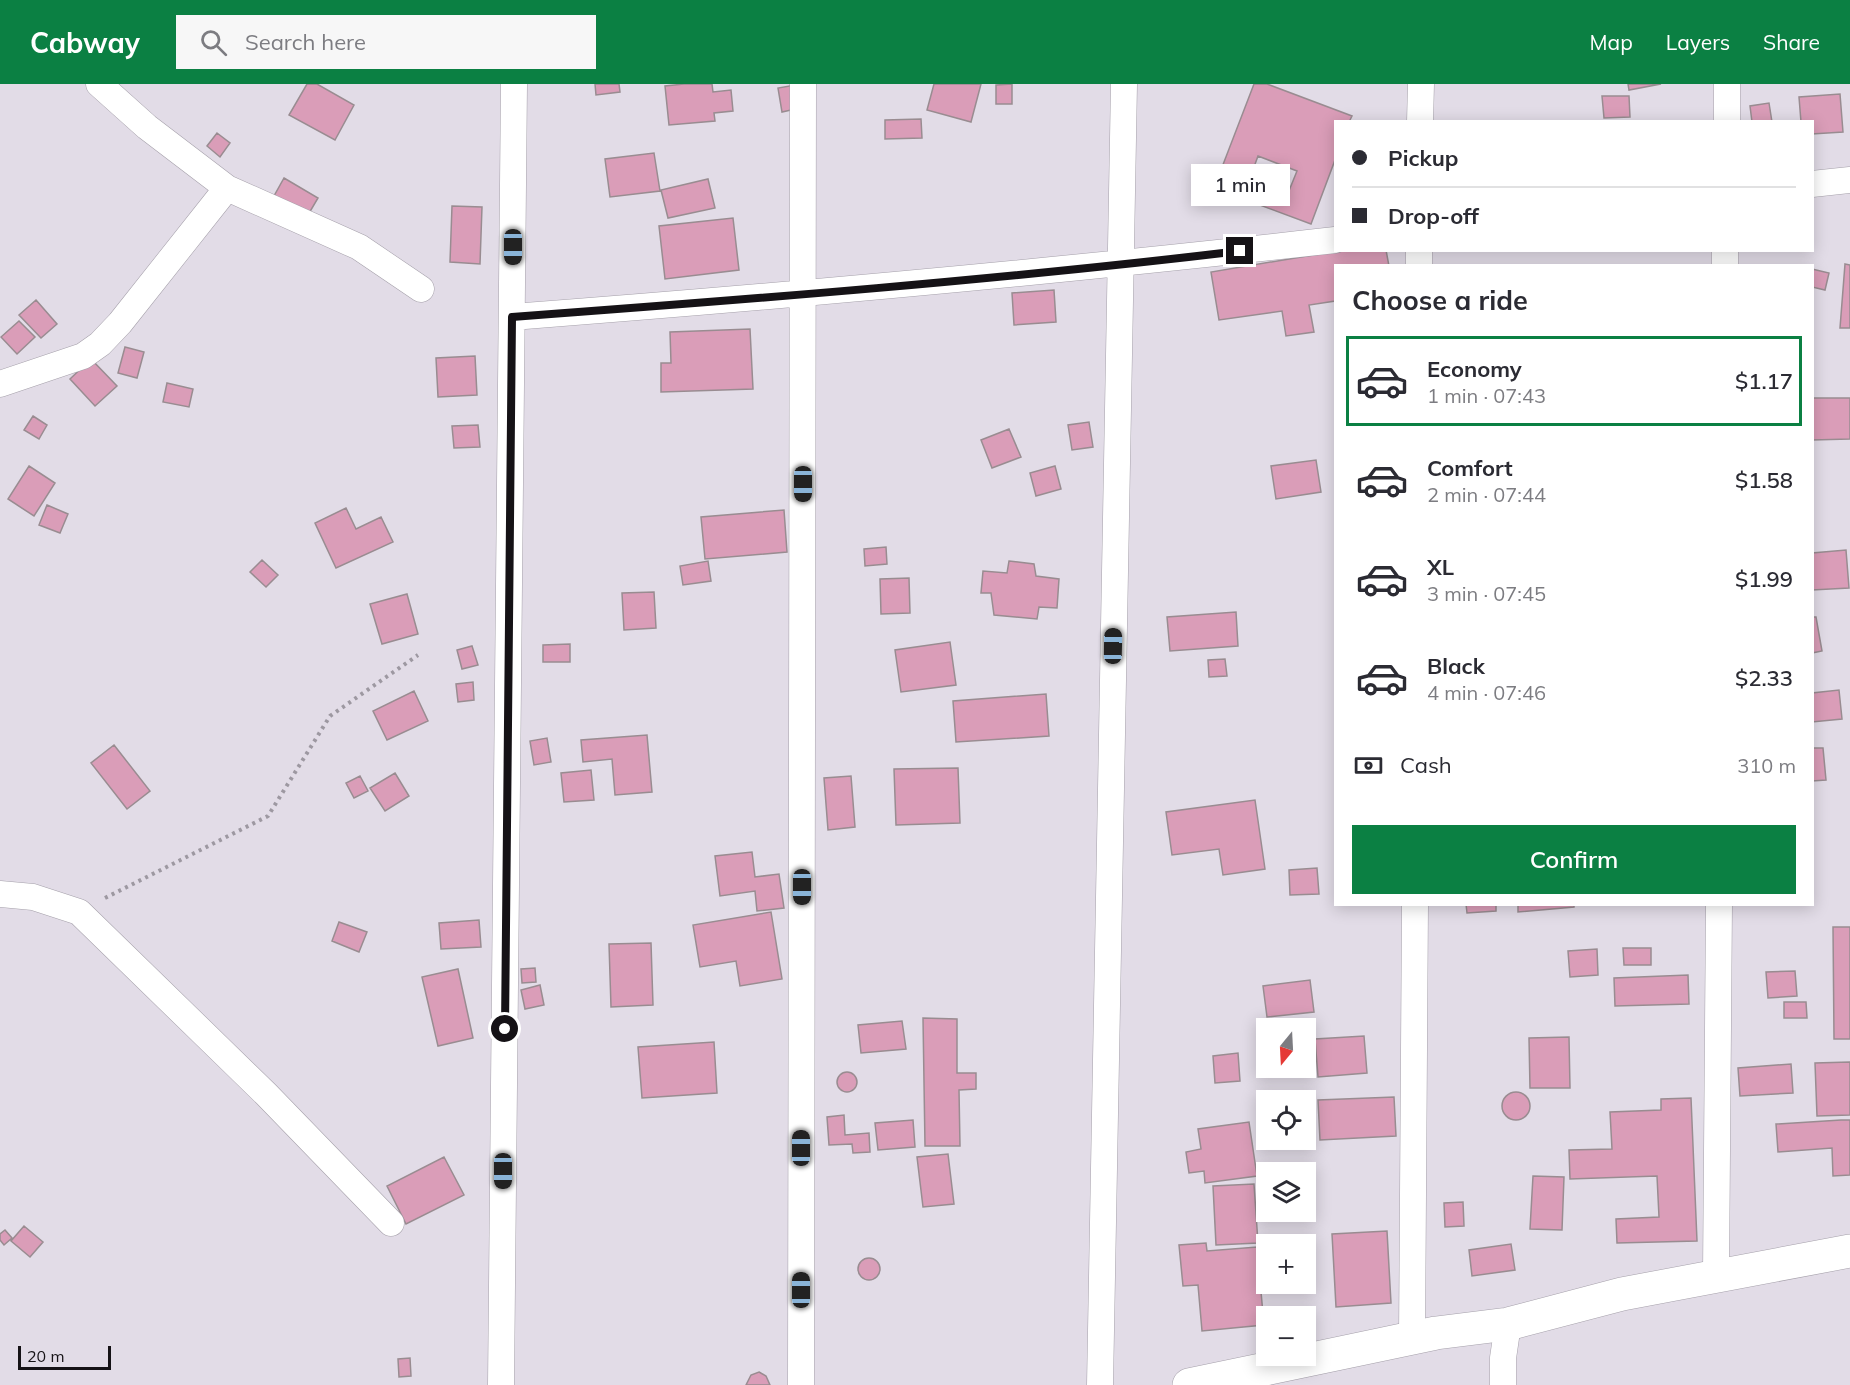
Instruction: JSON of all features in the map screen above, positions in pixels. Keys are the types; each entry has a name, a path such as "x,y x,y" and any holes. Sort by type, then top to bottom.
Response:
{"main road":[{"path":"1189,1385 1223,1381 1436,1334 1508,1324 1622,1294 1850,1251"}],"street":[{"path":"99,84 147,128 227,188 359,247 422,289"},
{"path":"501,1385 514,84"},
{"path":"801,1385 803,84"},
{"path":"1100,1385 1124,84"},
{"path":"1420,120 1421,84"},
{"path":"1727,84 1727,120"},
{"path":"1814,184 1850,180"},
{"path":"0,384 83,356 100,344 120,323 227,188"},
{"path":"512,317 803,294 1120,265 1334,240"},
{"path":"0,894 33,897 79,912 266,1094 391,1223"},
{"path":"1412,1339 1415,906"},
{"path":"1716,1275 1719,906"},
{"path":"1503,1385 1503,1358 1508,1324"}],"path":[{"path":"79,912 268,816 330,716 418,655"}],"building":[{"path":"307,84 317,84 354,105 335,140 289,115"},
{"path":"595,84 619,84 620,92 596,95"},
{"path":"712,84 713,92 731,90 733,111 714,113 715,121 669,125 665,86"},
{"path":"934,84 981,84 971,122 927,110"},
{"path":"1012,84 1012,104 996,104 996,85"},
{"path":"1254,84 1267,84 1352,116 1350,120 1334,120 1334,163 1311,224 1214,188","holes":["1258,156 1297,171 1284,203 1246,189"]},
{"path":"1628,84 1661,84 1629,90"},
{"path":"795,85 800,108 782,112 778,88"},
{"path":"1840,94 1843,132 1814,134 1814,120 1801,120 1799,97"},
{"path":"1602,96 1629,96 1630,117 1604,118"},
{"path":"1769,103 1772,120 1752,120 1750,106"},
{"path":"921,119 922,138 885,139 885,120"},
{"path":"217,133 230,143 220,157 207,146"},
{"path":"654,153 660,191 610,197 605,159"},
{"path":"284,178 318,198 308,215 274,196"},
{"path":"708,179 715,208 668,218 661,190"},
{"path":"452,206 482,207 480,264 450,262"},
{"path":"733,218 739,270 665,279 659,226"},
{"path":"1334,252 1386,252 1389,264 1334,264 1334,301 1309,305 1314,332 1286,336 1282,311 1219,320 1211,272"},
{"path":"1845,264 1850,265 1850,328 1840,328"},
{"path":"1814,269 1829,273 1825,290 1814,287"},
{"path":"1054,290 1056,322 1014,325 1012,293"},
{"path":"36,300 57,324 41,338 19,315"},
{"path":"19,321 35,337 17,354 1,337"},
{"path":"750,329 753,389 661,392 661,363 671,363 670,332"},
{"path":"125,347 144,352 137,378 118,373"},
{"path":"475,356 477,395 438,397 436,358"},
{"path":"91,359 117,386 95,406 70,379"},
{"path":"167,383 193,389 189,407 163,402"},
{"path":"1814,398 1850,398 1850,439 1814,440"},
{"path":"33,416 47,425 39,439 24,430"},
{"path":"1089,422 1093,447 1072,450 1068,425"},
{"path":"478,425 480,447 454,448 452,426"},
{"path":"1009,429 1021,457 992,468 981,440"},
{"path":"1316,460 1321,492 1276,499 1271,466"},
{"path":"29,466 55,483 34,516 8,499"},
{"path":"1055,466 1061,489 1036,496 1030,473"},
{"path":"47,505 68,514 60,533 39,525"},
{"path":"346,508 356,529 381,517 393,542 336,568 315,523"},
{"path":"784,510 787,552 705,559 701,517"},
{"path":"886,547 887,564 865,566 864,549"},
{"path":"1846,550 1849,588 1814,590 1814,553"},
{"path":"262,560 278,575 266,587 250,572"},
{"path":"708,561 711,581 683,585 680,566"},
{"path":"1009,561 1034,564 1036,576 1059,579 1057,608 1039,607 1037,619 994,615 991,593 981,593 983,571 1007,573"},
{"path":"909,578 910,613 881,614 880,579"},
{"path":"654,592 656,628 624,630 622,593"},
{"path":"407,594 418,634 382,644 370,604"},
{"path":"1236,612 1238,646 1170,651 1167,617"},
{"path":"1814,617 1816,617 1822,651 1814,653"},
{"path":"950,642 956,685 901,692 895,650"},
{"path":"570,644 570,662 543,662 543,645"},
{"path":"472,646 478,665 462,669 457,650"},
{"path":"1225,659 1227,676 1209,677 1208,660"},
{"path":"473,682 474,700 458,702 456,684"},
{"path":"1839,690 1842,719 1814,722 1814,693"},
{"path":"414,691 428,721 387,740 373,711"},
{"path":"1046,694 1049,736 956,742 953,701"},
{"path":"647,735 652,792 615,795 612,759 583,762 581,740"},
{"path":"547,738 551,762 534,765 530,741"},
{"path":"114,745 150,791 127,809 91,763"},
{"path":"1814,748 1823,748 1826,780 1814,781"},
{"path":"958,768 960,823 896,825 894,769"},
{"path":"591,770 594,800 564,802 561,773"},
{"path":"395,773 409,796 385,811 370,788"},
{"path":"360,776 368,791 354,798 346,783"},
{"path":"851,776 855,827 828,830 824,778"},
{"path":"1255,800 1265,869 1223,875 1219,849 1172,855 1166,812"},
{"path":"752,852 755,877 779,874 784,908 757,911 755,891 720,896 715,856"},
{"path":"1317,868 1319,894 1290,895 1289,870"},
{"path":"1466,906 1496,906 1496,911 1467,913"},
{"path":"1518,906 1574,906 1574,907 1518,912"},
{"path":"771,912 782,979 740,986 736,961 700,967 693,925"},
{"path":"479,920 481,947 441,949 439,923"},
{"path":"339,922 367,932 359,952 332,941"},
{"path":"1833,927 1850,927 1850,1039 1834,1039"},
{"path":"651,943 653,1005 611,1007 609,944"},
{"path":"1623,948 1651,948 1651,965 1624,965"},
{"path":"1597,949 1598,975 1570,977 1568,951"},
{"path":"535,968 536,982 522,983 521,969"},
{"path":"458,969 473,1038 438,1046 422,977"},
{"path":"1795,971 1797,996 1768,998 1766,972"},
{"path":"1688,975 1689,1004 1615,1006 1614,978"},
{"path":"1310,980 1314,1012 1267,1017 1263,986"},
{"path":"540,985 544,1005 525,1009 521,990"},
{"path":"1784,1002 1806,1002 1807,1018 1784,1018"},
{"path":"923,1018 957,1019 957,1073 976,1073 976,1089 959,1090 960,1146 925,1146"},
{"path":"902,1021 906,1049 861,1053 858,1025"},
{"path":"1364,1036 1367,1073 1318,1077 1316,1039"},
{"path":"1569,1037 1570,1088 1530,1088 1529,1038"},
{"path":"714,1042 717,1093 642,1098 638,1047"},
{"path":"1238,1053 1240,1081 1215,1083 1213,1056"},
{"path":"1850,1062 1850,1115 1817,1116 1815,1063"},
{"path":"1791,1064 1793,1093 1740,1096 1738,1068"},
{"path":"843,1072 851,1072 857,1078 857,1086 851,1092 843,1092 837,1086 837,1078"},
{"path":"1516,1092 1526,1096 1530,1106 1526,1116 1516,1120 1506,1116 1502,1106 1506,1096"},
{"path":"1394,1097 1396,1136 1320,1140 1318,1100"},
{"path":"1691,1098 1697,1241 1617,1243 1616,1219 1659,1217 1657,1176 1570,1179 1569,1150 1612,1149 1610,1112 1661,1110 1661,1099"},
{"path":"844,1115 845,1135 869,1133 870,1152 853,1153 852,1144 829,1145 827,1117"},
{"path":"913,1120 915,1147 878,1150 875,1123"},
{"path":"1850,1120 1850,1175 1833,1176 1832,1148 1778,1152 1776,1124"},
{"path":"1249,1122 1256,1176 1205,1183 1204,1171 1189,1173 1186,1152 1201,1149 1198,1129"},
{"path":"948,1154 954,1204 923,1207 917,1157"},
{"path":"444,1157 464,1195 406,1224 387,1186"},
{"path":"1533,1176 1564,1177 1562,1230 1530,1229"},
{"path":"1254,1184 1256,1243 1216,1245 1213,1186"},
{"path":"1463,1202 1464,1226 1445,1227 1444,1203"},
{"path":"24,1226 43,1242 30,1257 11,1241"},
{"path":"5,1230 12,1238 4,1245 0,1240 0,1234"},
{"path":"1387,1231 1391,1303 1336,1307 1332,1234"},
{"path":"1206,1243 1207,1251 1256,1247 1256,1294 1261,1294 1262,1306 1256,1306 1256,1326 1202,1331 1198,1285 1183,1286 1179,1245"},
{"path":"1511,1244 1515,1270 1472,1276 1469,1250"},
{"path":"869,1258 877,1261 880,1269 877,1277 869,1280 861,1277 858,1269 861,1261"},
{"path":"410,1358 411,1376 399,1377 398,1359"},
{"path":"759,1372 766,1376 770,1385 746,1385 751,1375"}],"route":[{"path":"505,1029 512,317 803,294 1120,265 1240,251"}]}
